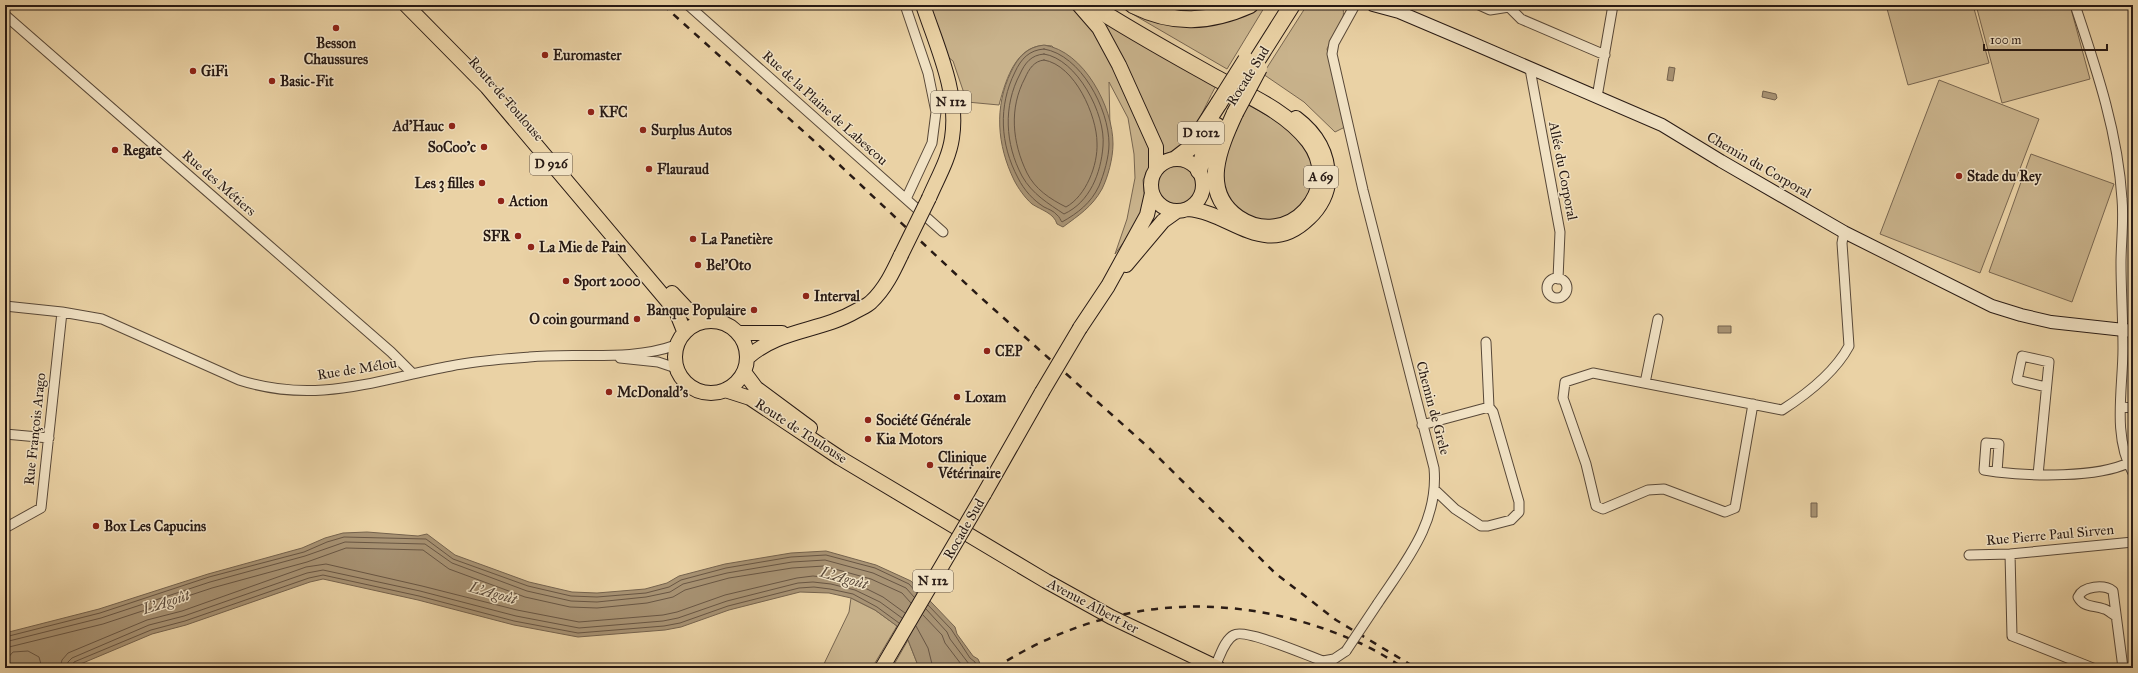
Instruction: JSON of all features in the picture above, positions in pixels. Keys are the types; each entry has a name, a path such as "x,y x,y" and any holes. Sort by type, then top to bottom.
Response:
{"highway":[{"name":"A 69","path":"1091,5 1149,40 1270,108 1298,129 1316,152 1320,167 1321,179 1314,201 1296,220 1284,225 1258,227 1246,223 1234,215 1226,206 1219,194 1216,169 1227,108"},
{"path":"1133,5 1155,15 1186,20 1211,19 1250,5"},
{"name":"Rocade Sud","path":"1199,171 1206,144 1288,6"},
{"name":"Rocade Sud","path":"1176,158 1190,148 1227,108"}],"main road":[{"name":"D 926","path":"406,5 449,47 512,116 676,312 684,331"},
{"name":"Route de Toulouse","path":"418,5 451,36 510,101 579,186 655,274 687,309 703,321"},
{"name":"N 112","path":"747,358 760,346 789,334 844,318 871,302 888,281 901,255 942,169 952,138 952,111 949,84 923,5"},
{"path":"1079,5 1099,28 1119,65 1156,147 1156,168 1150,184 1152,192 1159,204 1170,210 1183,210 1198,200 1203,188 1199,171 1193,164 1176,158 1165,161 1156,168"},
{"name":"A 69","path":"1103,5 1174,48 1254,91 1292,116 1312,132 1326,157 1328,184 1323,199 1316,212 1303,224 1290,232 1277,235 1250,233 1207,212 1183,210"},
{"name":"Rocade Sud","path":"882,668 1042,392 1080,328 1108,286 1147,215 1152,192"},
{"name":"Rocade Sud","path":"1108,286 1163,221 1183,210"},
{"path":"703,321 724,323 738,333 746,349 747,358 744,372 733,386 725,390 708,393 693,389 680,376 676,368 674,352 676,345 684,331 703,321"},
{"name":"N 112","path":"738,333 789,334"},
{"name":"Route de Toulouse","path":"744,372 756,388 876,478"},
{"name":"Route de Toulouse","path":"725,390 750,398 840,458 972,536"},
{"name":"Avenue Albert 1er","path":"972,536 1111,617 1217,667"}],"street":[{"name":"Rue de la Plaine de Labescou","path":"688,5 943,232"},
{"path":"905,5 928,73 936,112 932,143 906,199"},
{"name":"Chemin de Grele","path":"1217,667 1226,643 1235,634 1253,635 1323,661 1334,659 1346,651 1426,526 1434,503 1434,468 1362,184 1332,54 1334,43 1355,5"},
{"name":"Chemin du Corporal","path":"1373,5 1417,20 1662,125 1844,232 1970,296 2006,311 2051,322 2128,330"},
{"path":"1479,5 1490,10 1510,6 1521,19 1605,56"},
{"path":"1597,97 1613,5"},
{"path":"2075,5 2109,115 2120,174 2128,330 2121,435 2128,463 2133,473"},
{"name":"Rue des Métiers","path":"5,15 386,346 413,374"},
{"name":"Allée du Corporal","path":"1530,69 1560,232 1558,279"},
{"path":"1577,88 1591,86 1601,75"},
{"path":"1753,404 1735,508 1725,512 1664,489 1648,490 1603,509 1596,506 1586,464 1563,398 1565,382 1593,373 1753,404 1782,410 1796,401 1842,360 1849,346 1842,243 1844,232"},
{"name":"Rue de Mélou","path":"5,306 89,316 116,323 239,380 272,389 286,391 336,390 461,364 531,357 653,352 676,345"},
{"name":"Rue François Arago","path":"5,528 41,508 62,312"},
{"path":"1645,383 1658,319"},
{"path":"1435,490 1455,509 1481,526 1488,526 1516,518 1519,512 1519,502 1493,412 1489,407 1486,342"},
{"name":"Rue de Mélou","path":"582,355 658,362 676,368"},
{"path":"2038,475 2046,386"},
{"path":"2122,406 2133,408"},
{"path":"1422,425 1489,407"},
{"path":"5,434 49,438"},
{"path":"1997,472 2038,475 2105,471 2128,463"},
{"name":"Rue Pierre Paul Sirven","path":"1969,554 2010,554 2133,542"},
{"path":"2010,554 2012,636 2093,668"},
{"path":"2116,616 2123,668"}],"shaded area":[{"path":"928,5 1069,5 1093,27 1152,145 1151,166 1143,180 1145,202 1140,220 1115,254 1127,219 1135,178 1134,154 1128,118 1109,82 1110,127 1104,105 1052,46 1040,46 1030,49 1022,55 1015,64 1005,84 999,105 967,102 953,61 943,53"},
{"path":"1117,5 1126,5 1134,10 1238,15 1261,5 1264,8 1227,69"},
{"path":"1150,5 1241,5 1214,10 1183,13"},
{"path":"1307,5 1341,5 1343,10 1342,21 1327,49 1345,127 1335,132 1304,102 1263,74"},
{"path":"1886,5 1973,5 1989,63 1908,85"},
{"path":"1976,5 2070,5 2090,79 2002,103"},
{"path":"1108,25 1216,86 1195,126 1181,145 1173,151 1164,154 1162,152 1105,28"},
{"name":"Stade du Rey","path":"1939,80 2039,119 1980,273 1880,234"},
{"path":"1245,103 1275,120 1290,131 1302,143 1312,163 1312,182 1305,198 1293,212 1277,220 1260,221 1244,215 1224,190 1221,173 1222,163 1228,142"},
{"path":"2031,154 2114,184 2072,302 1989,272"},
{"path":"1173,164 1181,164 1192,170 1198,181 1198,189 1192,200 1181,206 1173,206 1162,200 1156,189 1156,181 1162,170"},
{"path":"851,598 875,610 897,626 872,668 822,668 849,612"},
{"path":"908,640 919,668 892,668"}],"water":[{"path":"1044,45 1058,49 1072,58 1083,69 1094,83 1102,98 1112,129 1113,144 1111,161 1102,189 1089,206 1063,227 1057,224 1050,214 1032,204 1022,193 1008,167 1001,140 1000,112 1002,99 1011,72 1020,57 1028,50"},
{"path":"1669,67 1675,68 1673,81 1667,80"},
{"path":"1763,91 1776,94 1777,98 1775,100 1762,97"},
{"path":"1718,326 1731,326 1731,333 1718,333"},
{"path":"1811,503 1817,503 1817,517 1811,517"},
{"name":"L'Agoût","path":"367,532 418,536 427,534 455,555 529,582 572,592 597,593 645,589 667,583 679,576 725,564 791,553 826,551 876,565 911,581 955,627 957,634 973,656 978,659 982,668 919,668 908,640 897,626 875,610 851,598 829,593 800,592 729,610 681,627 665,630 578,637 514,625 418,600 323,579 310,582 186,625 152,634 71,668 29,668 21,666 5,668 5,633 99,609 208,574 302,548 325,538 343,533"}],"railway":[{"path":"663,5 813,140 978,295 1148,447 1275,573 1336,620 1416,668"},
{"path":"995,668 1039,643 1084,625 1129,613 1176,607 1222,607 1269,614 1316,626 1362,644 1404,668"}],"place":[{"name":"Besson Chaussures","path":"336,28"},
{"name":"Euromaster","path":"545,55"},
{"name":"GiFi","path":"193,71"},
{"name":"Basic-Fit","path":"272,81"},
{"name":"KFC","path":"591,112"},
{"name":"Ad’Hauc","path":"452,126"},
{"name":"Surplus Autos","path":"643,130"},
{"name":"SoCoo'c","path":"484,147"},
{"name":"Regate","path":"115,150"},
{"name":"Flauraud","path":"649,169"},
{"name":"Stade du Rey","path":"1959,176"},
{"name":"Les 3 filles","path":"482,183"},
{"name":"Action","path":"501,201"},
{"name":"SFR","path":"518,236"},
{"name":"La Panetière","path":"693,239"},
{"name":"La Mie de Pain","path":"531,247"},
{"name":"Bel'Oto","path":"698,265"},
{"name":"Sport 2000","path":"566,281"},
{"name":"Interval","path":"806,296"},
{"name":"Banque Populaire","path":"754,310"},
{"name":"O coin gourmand","path":"637,319"},
{"name":"CEP","path":"987,351"},
{"name":"McDonald's","path":"609,392"},
{"name":"Loxam","path":"957,397"},
{"name":"Société Générale","path":"868,420"},
{"name":"Kia Motors","path":"868,439"},
{"name":"Clinique Vétérinaire","path":"930,465"},
{"name":"Box Les Capucins","path":"96,526"}]}
